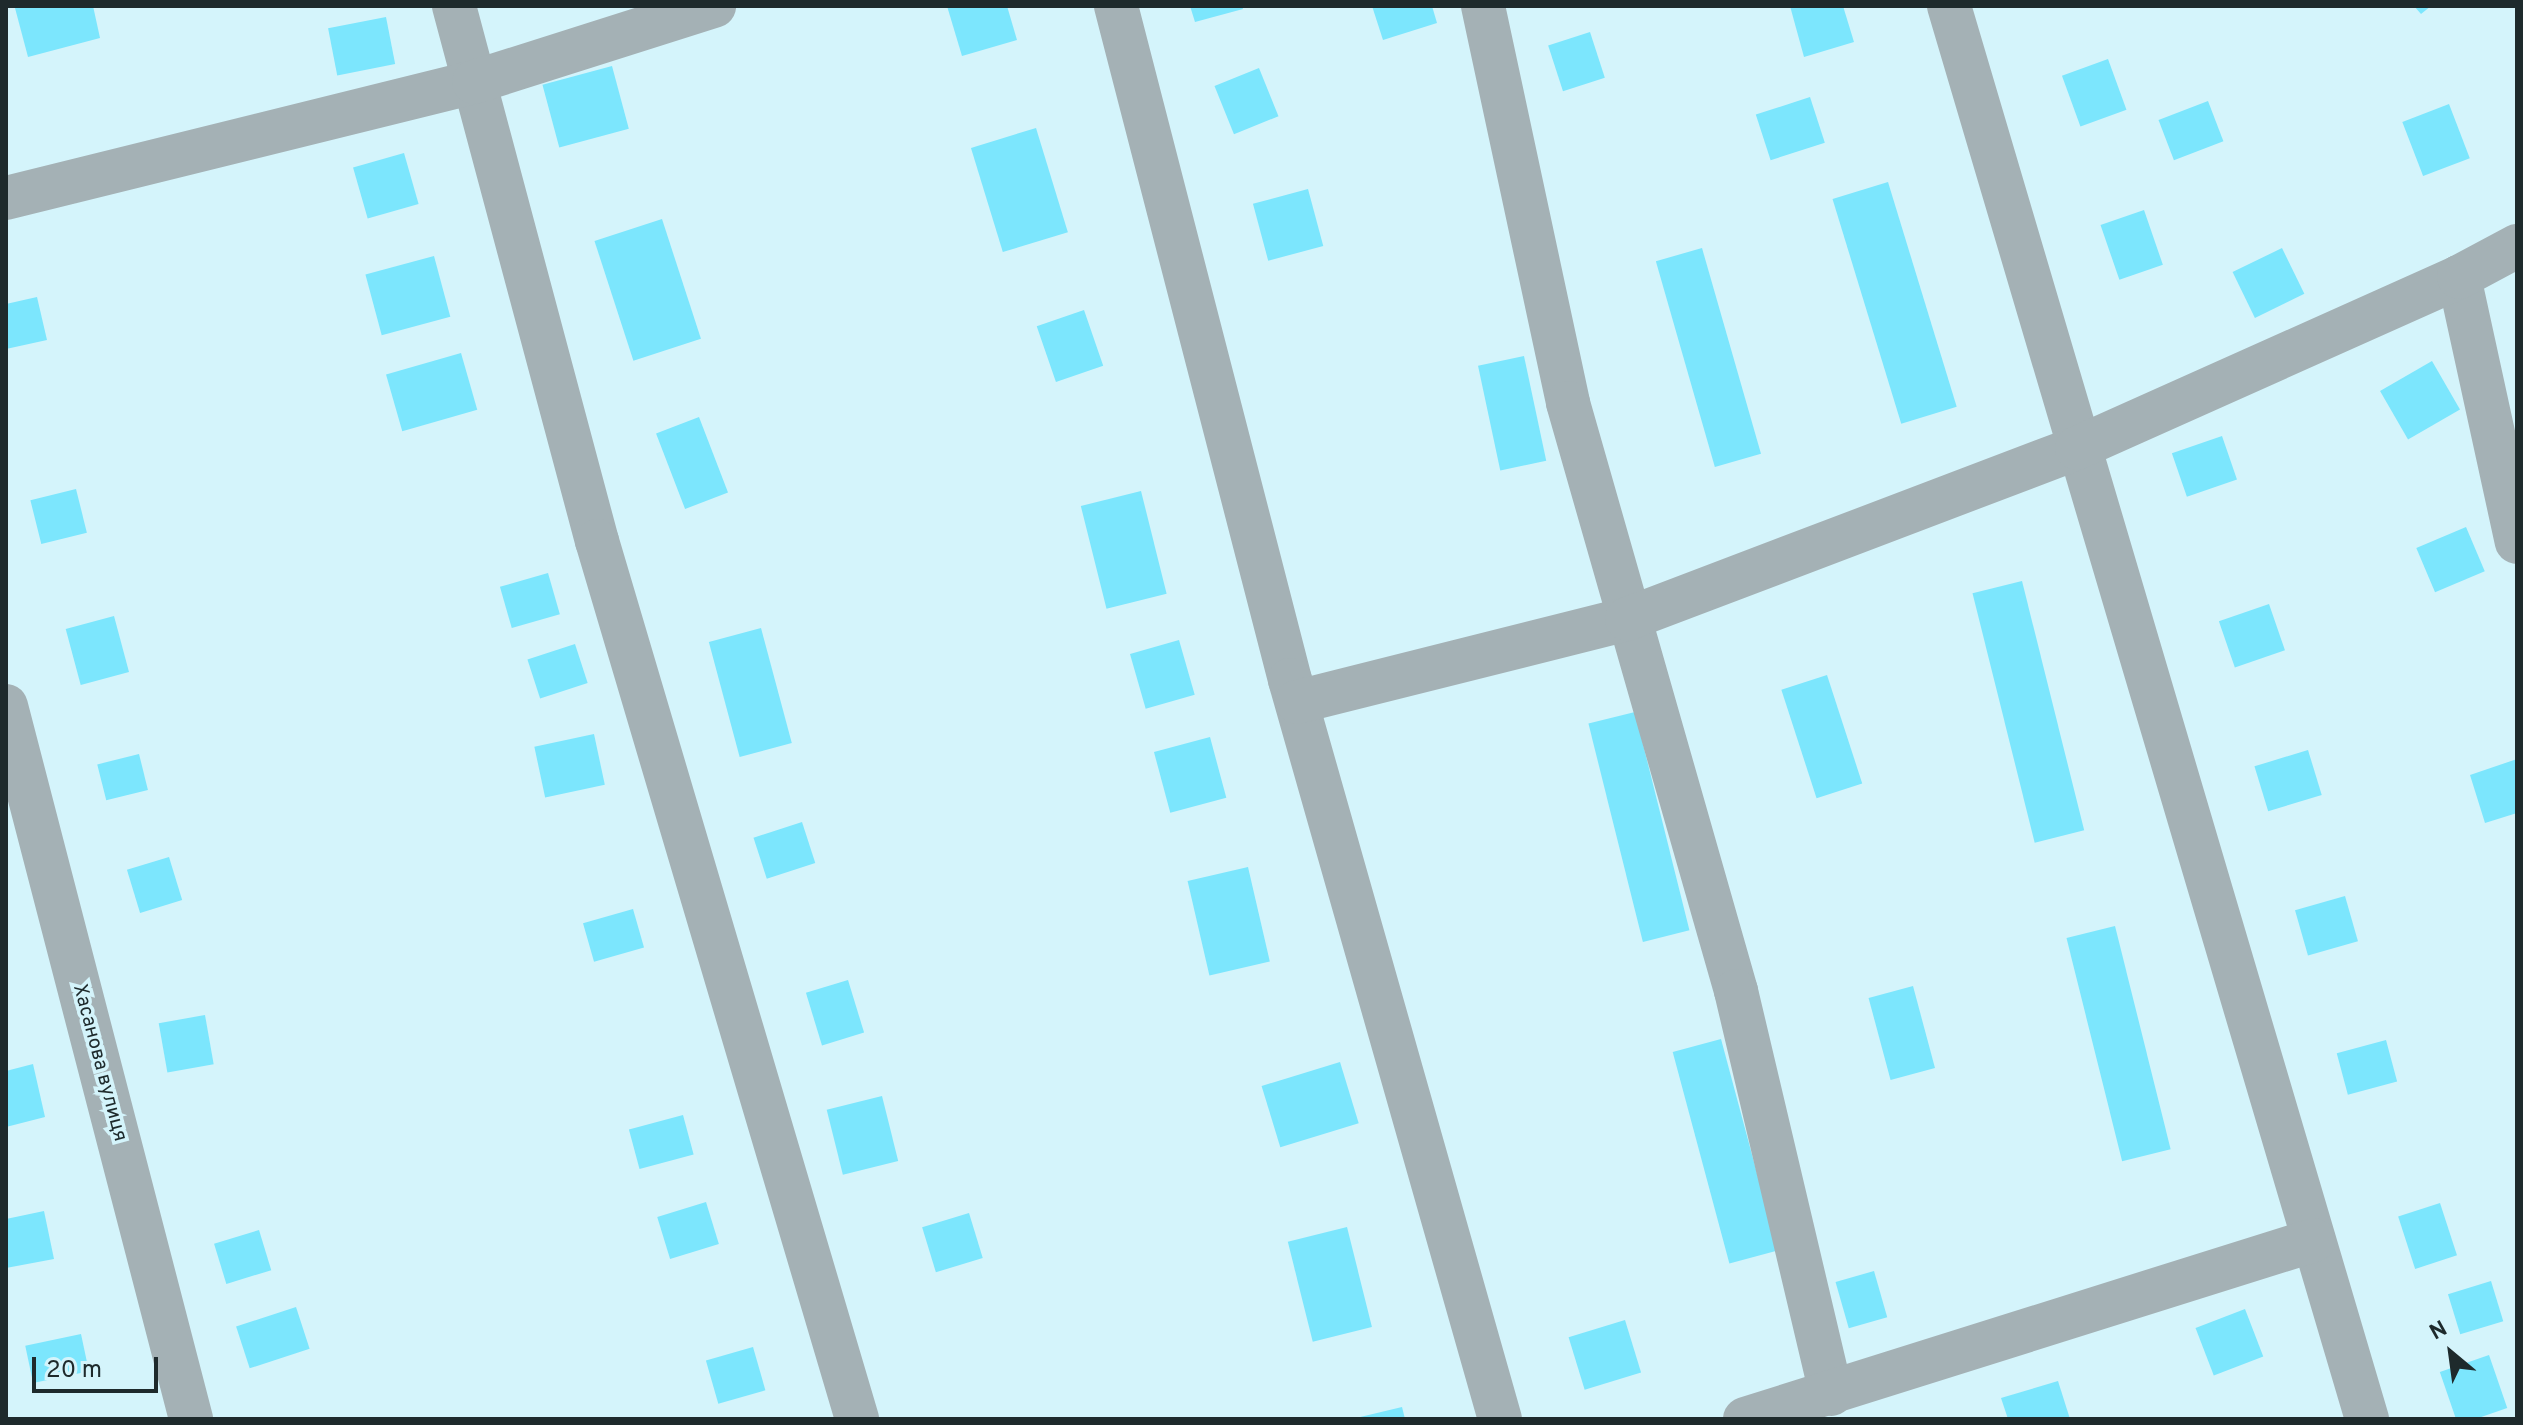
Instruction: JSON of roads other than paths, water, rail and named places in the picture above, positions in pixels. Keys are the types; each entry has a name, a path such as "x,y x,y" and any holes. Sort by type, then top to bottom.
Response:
{"street":[{"path":"454,6 597,541 857,1419"},
{"path":"6,198 474,82 714,6"},
{"path":"1116,6 1297,702 1500,1419"},
{"path":"1483,6 1568,403 1627,619 1736,991 1831,1394"},
{"path":"1949,6 2077,448 2367,1419"},
{"path":"1297,702 1627,619 2077,448 2459,277 2517,246"},
{"path":"2459,277 2517,542"},
{"name":"Хасанова вулиця","path":"6,706 191,1419"},
{"path":"1745,1419 2314,1240"}]}
